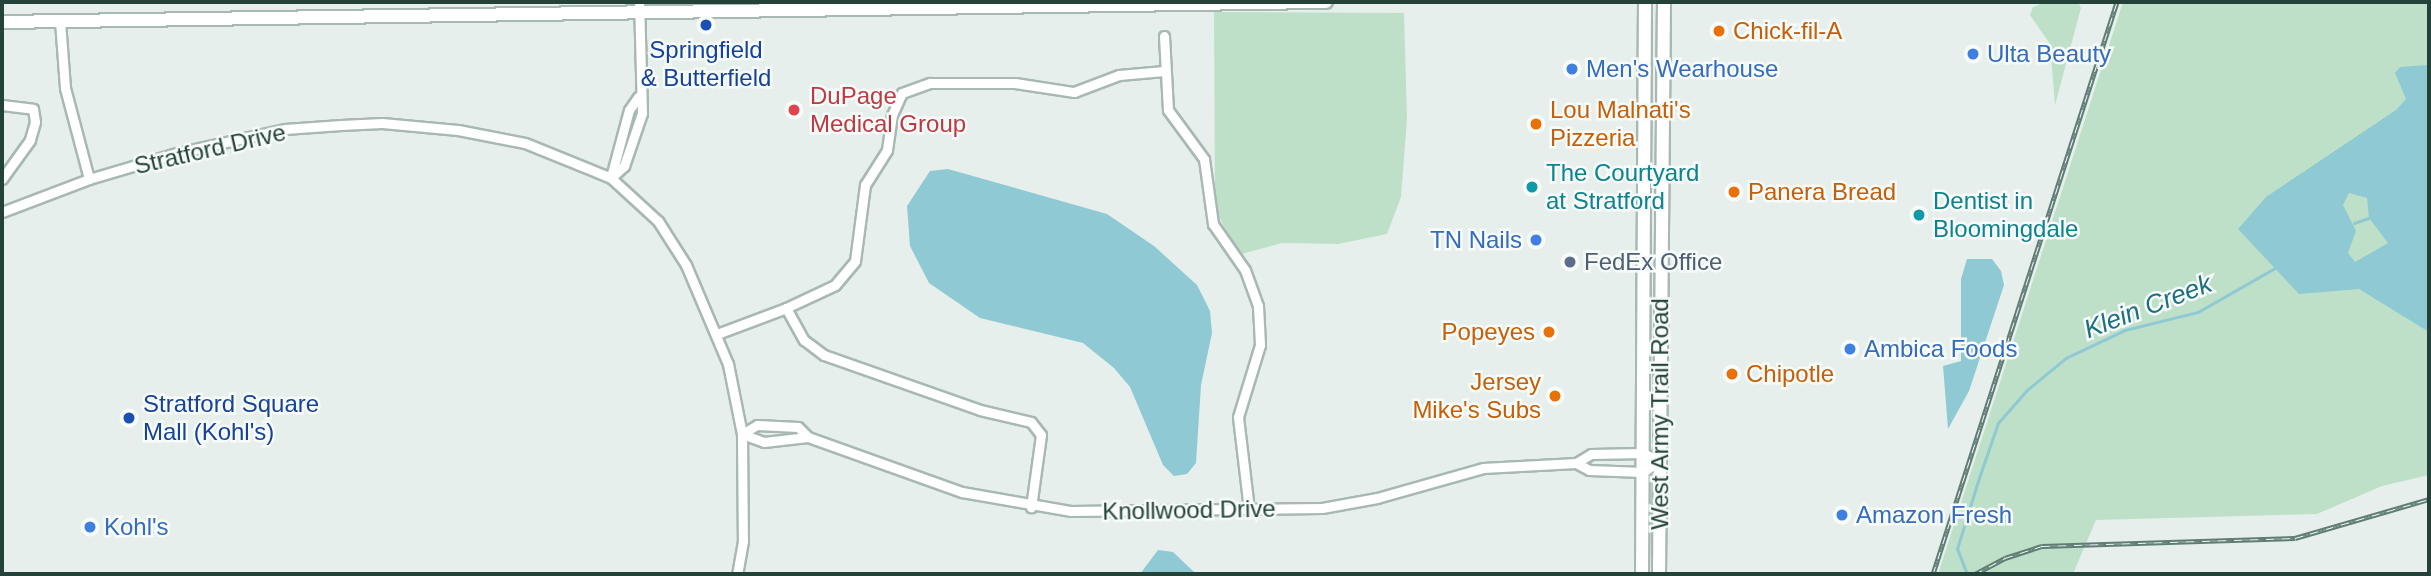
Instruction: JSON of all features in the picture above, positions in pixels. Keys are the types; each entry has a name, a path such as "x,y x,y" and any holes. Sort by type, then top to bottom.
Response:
{"street":[{"path":"2,22 639,7 1326,2"},
{"name":"West Army Trail Road","path":"1642,574 1645,2"},
{"name":"West Army Trail Road","path":"1659,574 1664,2"},
{"path":"611,178 614,156 638,97 639,7"},
{"path":"60,21 65,88 89,178"},
{"path":"1164,36 1168,110 1204,159 1213,224 1245,270 1258,306 1260,345 1238,417 1249,509"},
{"path":"718,334 786,308 835,285 855,261 865,185 887,150 892,115 902,93 930,83 1016,83 1074,92 1119,75 1164,71"},
{"path":"2,105 33,109 35,122 30,140 2,178"},
{"name":"Stratford Drive","path":"2,212 89,178 235,138 285,129 382,123 458,130 525,144 611,178 658,221 687,265 718,334 735,387 742,434 743,541 737,574"},
{"path":"786,308 803,340 824,355 980,410 1034,424 1041,435 1031,507"},
{"name":"Knollwood Drive","path":"742,434 757,425 798,427 808,437 962,492 1031,507 1071,511 1249,509 1352,503 1483,468 1576,463 1591,454 1643,453 1659,461"},
{"name":"Knollwood Drive","path":"742,434 764,442 808,437"},
{"path":"1643,472 1659,461"},
{"name":"Knollwood Drive","path":"1576,463 1589,470 1643,472"}],"green space":[{"path":"2046,2 2078,2 2081,8 2055,105 2050,44 2030,15 2033,7"},
{"path":"2123,2 2429,2 2429,475 2382,486 2317,514 2096,520 2073,574 1938,574"},
{"path":"1214,12 1404,13 1407,119 1401,197 1387,234 1338,244 1282,243 1242,254 1232,242 1215,209"}],"water":[{"path":"2429,65 2429,332 2359,289 2299,294 2238,229 2266,197 2396,110 2406,99 2395,73 2400,67","holes":["2349,193 2367,198 2369,218 2388,243 2355,262 2348,253 2356,231 2343,205"]},
{"path":"948,169 1107,214 1154,246 1197,285 1210,311 1212,333 1201,385 1196,463 1187,474 1174,476 1163,465 1130,387 1114,368 1083,343 980,318 929,283 910,246 907,206 930,171"},
{"path":"1967,259 1992,259 2001,271 2004,285 1969,391 1948,429 1943,366 1961,361 1961,279"},
{"path":"1158,550 1173,552 1196,574 1140,574"}],"waterway":[{"name":"Klein Creek","path":"2354,223 2371,217"},
{"name":"Klein Creek","path":"1966,572 1957,549 1978,481 1998,423 2027,390 2066,358 2125,330 2198,312 2275,268"}],"railway":[{"path":"1933,574 2117,2"},
{"path":"1975,574 2005,558 2042,546 2295,538 2429,499"}],"place":[{"name":"Springfield & Butterfield","path":"706,25"},
{"name":"Chick-fil-A","path":"1719,31"},
{"name":"Ulta Beauty","path":"1973,54"},
{"name":"Men's Wearhouse","path":"1572,69"},
{"name":"DuPage Medical Group","path":"794,110"},
{"name":"Lou Malnati's Pizzeria","path":"1536,124"},
{"name":"The Courtyard at Stratford","path":"1532,187"},
{"name":"Panera Bread","path":"1734,192"},
{"name":"Dentist in Bloomingdale","path":"1919,215"},
{"name":"TN Nails","path":"1536,240"},
{"name":"FedEx Office","path":"1570,262"},
{"name":"Popeyes","path":"1549,332"},
{"name":"Ambica Foods","path":"1850,349"},
{"name":"Chipotle","path":"1732,374"},
{"name":"Jersey Mike's Subs","path":"1555,396"},
{"name":"Stratford Square Mall (Kohl's)","path":"129,418"},
{"name":"Amazon Fresh","path":"1842,515"},
{"name":"Kohl's","path":"90,527"}]}
